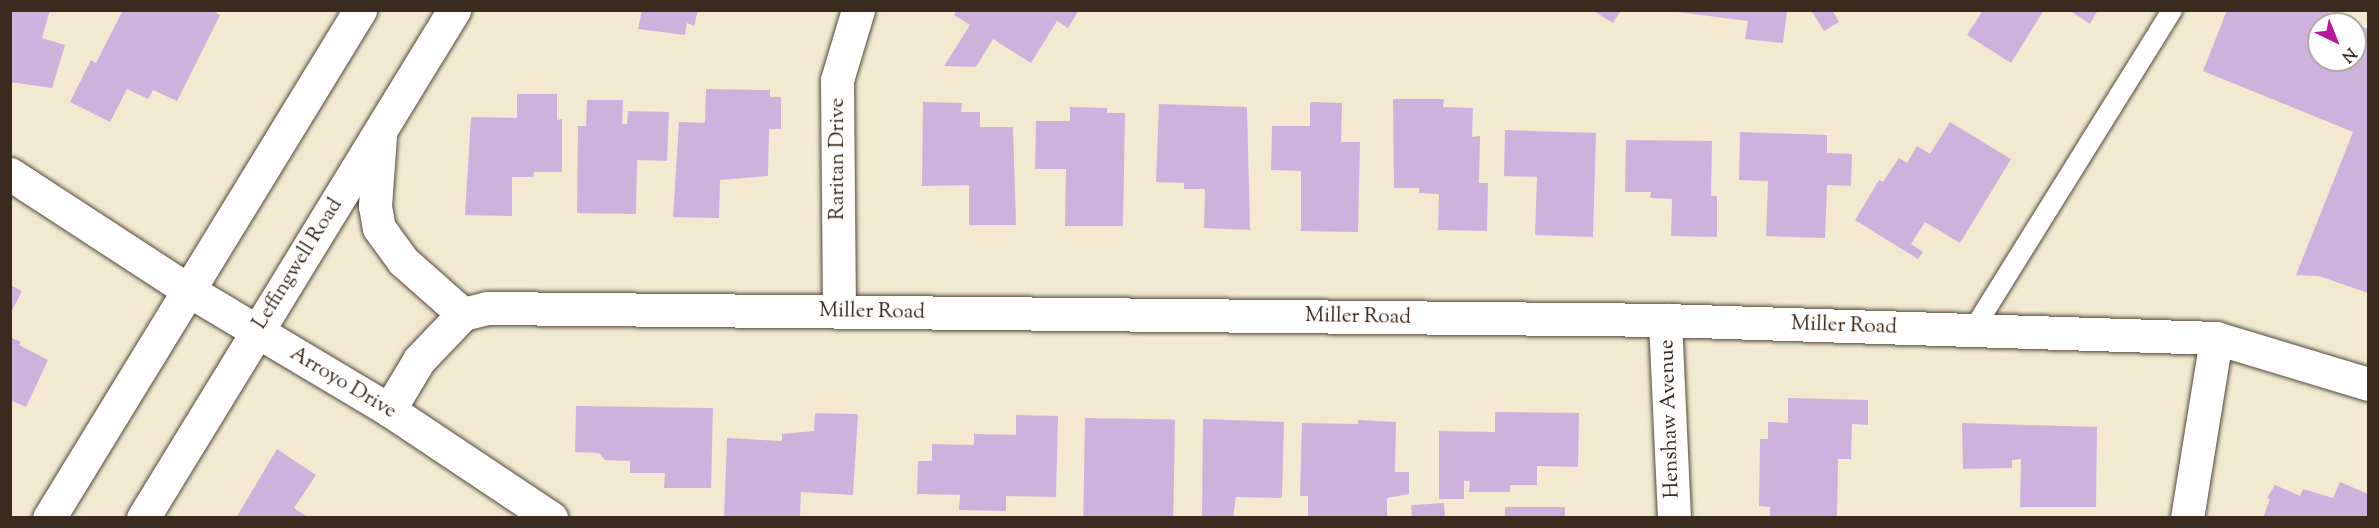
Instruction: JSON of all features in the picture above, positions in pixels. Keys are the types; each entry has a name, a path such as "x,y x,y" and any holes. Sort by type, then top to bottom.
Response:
{"street":[{"path":"49,518 360,10"},
{"name":"Leffingwell Road","path":"142,518 454,10"},
{"name":"Raritan Drive","path":"839,312 837,80 858,10"},
{"path":"380,130 375,206 379,228 403,261 463,314 419,360 389,410"},
{"name":"Arroyo Drive","path":"10,174 188,290 389,410 551,518"},
{"name":"Miller Road","path":"463,314 487,308 1665,320 2216,338 2338,372 2368,384"},
{"name":"Henshaw Avenue","path":"1665,320 1674,518"},
{"path":"2187,518 2216,338"}],"lane":[{"path":"1973,330 2172,10"}],"building":[{"path":"10,10 50,10 42,38 65,45 52,88 10,82"},
{"path":"123,10 211,10 220,15 177,101 153,90 148,99 127,89 110,122 70,102 91,60 96,63"},
{"path":"642,10 698,10 694,26 687,23 685,35 638,29"},
{"path":"957,10 1079,10 1068,28 1057,21 1031,63 993,39 976,67 944,66 970,25 954,15"},
{"path":"1592,10 1621,10 1613,23"},
{"path":"1662,10 1787,10 1783,43 1745,39 1748,21"},
{"path":"1811,10 1832,10 1839,22 1824,31"},
{"path":"1983,10 2044,10 2011,63 1967,35"},
{"path":"2069,10 2098,10 2090,24"},
{"path":"2227,10 2323,10 2328,12 2307,12 2307,72 2367,72 2368,29 2368,293 2319,276 2296,275 2353,132 2203,71"},
{"path":"706,89 770,90 770,97 781,97 781,129 769,129 768,176 720,180 719,218 673,217 679,122 705,123"},
{"path":"517,94 557,94 557,120 562,119 562,172 534,172 533,177 512,177 512,216 465,215 471,117 517,118"},
{"path":"1393,99 1444,99 1443,107 1473,108 1472,137 1480,136 1479,183 1488,183 1487,231 1438,230 1439,194 1419,193 1419,188 1394,188"},
{"path":"587,100 623,100 622,124 627,124 628,111 669,112 667,161 637,160 636,214 577,213 578,126 586,126"},
{"path":"923,102 962,103 961,112 980,112 980,127 1013,127 1016,225 969,225 969,185 922,186"},
{"path":"1310,102 1342,103 1341,142 1360,142 1358,232 1301,231 1301,171 1271,170 1272,126 1310,126"},
{"path":"1159,104 1247,107 1250,230 1204,228 1205,189 1184,189 1184,183 1156,182"},
{"path":"1070,107 1107,108 1107,113 1125,113 1123,226 1065,226 1066,169 1035,169 1036,121 1070,121"},
{"path":"1950,122 2011,159 1960,243 1925,222 1911,244 1923,252 1918,259 1855,220 1879,180 1883,182 1899,158 1907,163 1917,146 1930,154"},
{"path":"1505,130 1596,133 1593,237 1535,235 1537,177 1504,176"},
{"path":"1740,132 1827,135 1827,153 1852,154 1851,186 1827,185 1825,238 1766,236 1768,181 1739,180"},
{"path":"1626,140 1712,141 1711,196 1717,196 1717,237 1671,236 1672,199 1650,198 1651,192 1625,192"},
{"path":"10,285 22,291 10,314"},
{"path":"10,337 21,342 19,345 48,360 26,407 10,400"},
{"path":"1788,398 1868,400 1868,425 1852,424 1851,459 1838,459 1837,518 1770,518 1770,507 1759,506 1760,439 1768,439 1768,422 1788,423"},
{"path":"576,406 713,408 711,488 664,488 665,473 630,473 630,461 605,460 599,453 575,452"},
{"path":"1495,412 1579,413 1578,467 1537,466 1537,485 1510,485 1510,492 1469,492 1470,481 1464,481 1464,499 1439,499 1439,431 1495,432"},
{"path":"815,413 858,414 853,495 801,492 800,518 724,518 727,438 782,441 782,434 814,431"},
{"path":"1016,415 1058,416 1056,497 1006,496 1006,511 959,510 960,495 917,494 918,461 932,461 932,444 974,445 974,434 1016,435"},
{"path":"1085,418 1175,420 1173,518 1083,518"},
{"path":"1203,419 1284,422 1282,498 1236,497 1233,518 1202,518"},
{"path":"1358,420 1396,422 1395,472 1409,472 1409,494 1387,498 1387,518 1308,518 1308,496 1300,496 1302,423 1358,424"},
{"path":"1962,423 2097,427 2096,507 2020,507 2021,459 2012,460 2012,468 1963,469"},
{"path":"277,449 316,475 294,508 309,518 236,518"},
{"path":"2340,482 2368,494 2368,518 2263,518 2270,499 2267,498 2275,485 2300,496 2303,489 2333,498"},
{"path":"1444,503 1445,518 1412,518 1411,505"},
{"path":"1505,507 1565,507 1565,518 1505,518"}]}
